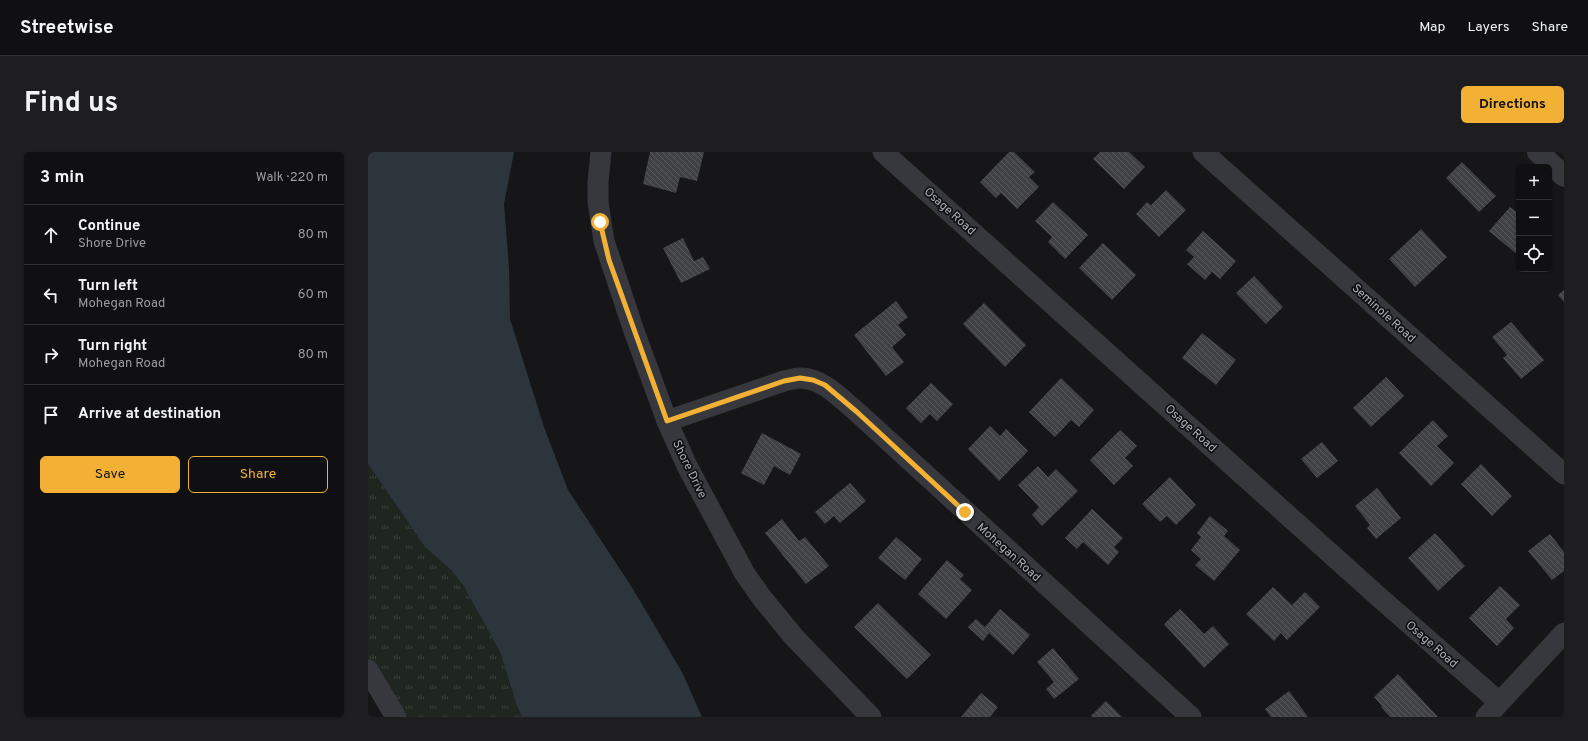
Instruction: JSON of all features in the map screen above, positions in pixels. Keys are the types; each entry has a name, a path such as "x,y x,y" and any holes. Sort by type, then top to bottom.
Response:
{"street":[{"name":"Shore Drive","path":"601,152 598,202 604,241 634,331 667,421 687,466 745,574 762,598 793,636 871,717"},
{"name":"Osage Road","path":"883,152 1380,598 1493,710"},
{"name":"Seminole Road","path":"1203,152 1564,474"},
{"path":"1538,152 1564,176"},
{"name":"Mohegan Road","path":"667,421 784,381 800,378 813,380 825,385 857,412 1191,717"},
{"path":"1493,710 1564,633"},
{"path":"368,670 396,717"}],"green space":[{"path":"368,464 425,547 451,570 463,585 500,652 517,706 522,717 397,717 368,669"}],"shaded area":[{"path":"368,152 514,152 504,204 509,268 510,319 544,427 568,490 633,589 682,672 702,717 522,717 517,706 500,652 463,585 451,570 425,547 368,464"}],"building":[{"path":"650,152 704,152 697,181 680,177 676,193 643,184"},
{"path":"1009,152 1014,152 1035,172 1029,177 1039,187 1017,209 1001,193 996,198 980,182"},
{"path":"1100,152 1129,152 1145,167 1124,189 1093,159"},
{"path":"1462,162 1496,196 1479,212 1446,178"},
{"path":"1166,190 1186,210 1159,237 1136,214 1147,202 1151,205"},
{"path":"1053,202 1088,235 1065,259 1048,242 1052,237 1035,221"},
{"path":"1510,207 1516,212 1516,254 1489,231"},
{"path":"1421,229 1447,257 1415,287 1389,259"},
{"path":"1203,231 1236,261 1220,279 1212,272 1205,280 1187,264 1194,257 1186,250"},
{"path":"683,238 694,261 703,257 710,269 681,283 663,248"},
{"path":"1103,243 1136,275 1112,300 1079,268"},
{"path":"1254,276 1283,307 1266,324 1236,293"},
{"path":"1564,290 1564,302 1558,295"},
{"path":"896,301 908,317 898,325 906,335 892,347 904,362 886,376 854,335"},
{"path":"984,303 1026,345 1005,367 963,324"},
{"path":"1511,322 1544,360 1521,379 1503,358 1507,355 1492,337"},
{"path":"1202,333 1236,360 1216,385 1182,358"},
{"path":"1386,377 1404,396 1371,427 1353,408"},
{"path":"1061,378 1094,410 1079,427 1071,420 1055,437 1029,412"},
{"path":"931,383 953,404 937,421 930,414 921,423 906,408"},
{"path":"1433,420 1448,436 1437,446 1454,463 1431,486 1399,453"},
{"path":"990,426 1000,436 1006,429 1028,451 999,481 968,449"},
{"path":"1120,430 1137,446 1125,458 1133,466 1114,485 1090,460"},
{"path":"762,433 801,454 790,475 774,466 764,485 741,473"},
{"path":"1322,442 1338,461 1317,478 1301,459"},
{"path":"1481,464 1512,496 1492,516 1461,484"},
{"path":"1038,466 1048,477 1056,469 1078,491 1042,526 1032,515 1039,507 1018,485"},
{"path":"1170,477 1196,505 1176,525 1167,516 1160,522 1142,504"},
{"path":"850,483 866,501 840,523 834,516 825,524 815,512"},
{"path":"1377,488 1401,518 1376,539 1367,528 1370,525 1355,506"},
{"path":"1092,509 1123,538 1114,547 1119,552 1108,565 1083,542 1077,549 1065,538"},
{"path":"1210,516 1228,531 1224,536 1240,550 1214,581 1195,565 1201,559 1191,550 1201,537 1197,533"},
{"path":"782,519 799,541 805,537 829,566 806,584 765,533"},
{"path":"1435,533 1465,566 1438,591 1408,558"},
{"path":"1550,534 1564,552 1564,571 1552,580 1528,551"},
{"path":"896,537 922,559 905,580 878,558"},
{"path":"947,560 964,575 960,579 972,590 946,619 918,594"},
{"path":"1500,586 1520,605 1506,619 1514,628 1497,646 1469,618"},
{"path":"1273,587 1292,605 1305,592 1320,607 1287,640 1281,633 1274,641 1246,614"},
{"path":"878,603 931,655 907,679 854,627"},
{"path":"1000,609 1030,635 1013,655 989,633 983,641 968,627 976,619 985,627"},
{"path":"1180,609 1204,634 1213,626 1229,644 1204,668 1164,624"},
{"path":"1053,648 1079,679 1054,699 1046,689 1054,682 1037,662"},
{"path":"1398,674 1438,717 1390,717 1374,697"},
{"path":"1289,691 1308,717 1271,717 1265,709"},
{"path":"981,693 998,707 990,717 961,717"},
{"path":"1106,701 1122,717 1091,716"}],"route":[{"path":"600,222 609,260 667,421 784,381 800,378 813,380 825,385 857,412 965,512"}]}
